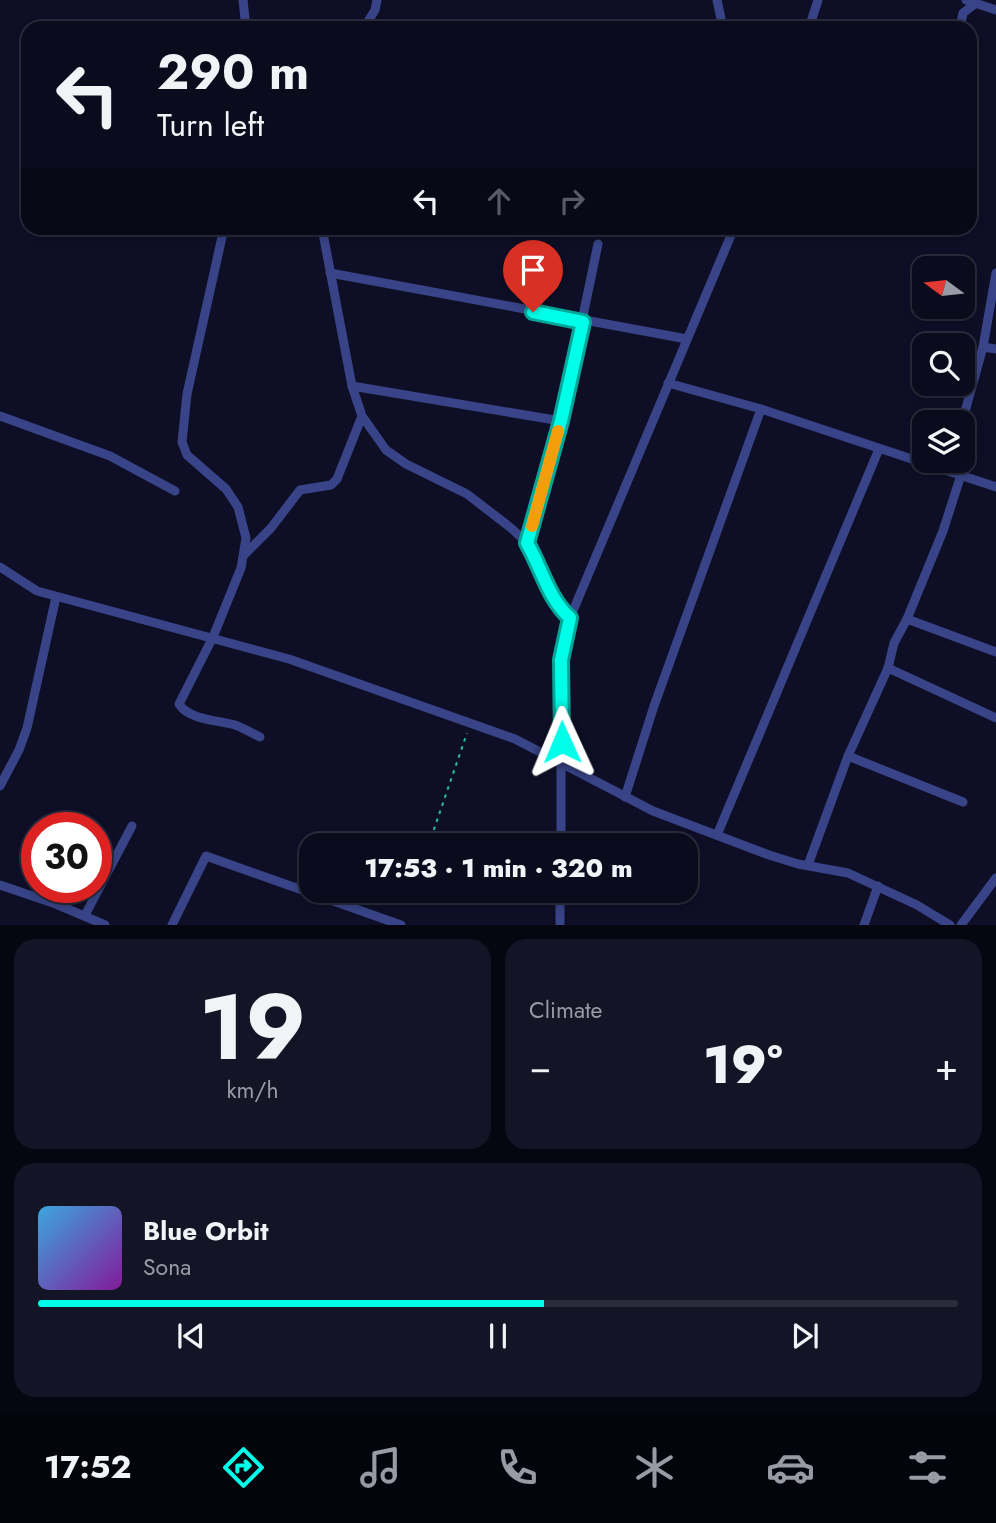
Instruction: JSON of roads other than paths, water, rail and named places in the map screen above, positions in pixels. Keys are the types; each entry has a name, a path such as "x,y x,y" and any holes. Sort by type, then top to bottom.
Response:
{"street":[{"path":"234,0 244,4"},
{"path":"368,21 377,0"},
{"path":"717,0 722,21"},
{"path":"812,21 818,0"},
{"path":"961,21 970,2 996,10"},
{"path":"222,235 187,394 183,442 187,455 226,489 238,507 246,538 244,555 213,637 179,704 192,715 237,726 260,737"},
{"path":"323,235 352,386 362,416 386,450 406,464 467,494 511,527 527,543 541,568 552,598 570,618"},
{"path":"561,833 561,660 570,618 731,235"},
{"path":"527,543 561,421 598,244"},
{"path":"330,273 583,322 687,339"},
{"path":"965,410 983,347 996,273"},
{"path":"983,347 996,349"},
{"path":"668,383 761,409 879,449 912,457"},
{"path":"352,386 561,421"},
{"path":"625,797 654,706 761,409"},
{"path":"0,416 110,456 175,491"},
{"path":"244,555 271,528 300,490 331,485 337,479 362,416"},
{"path":"717,835 879,449"},
{"path":"958,473 996,487"},
{"path":"808,865 848,756 888,667 894,643 907,619 943,531 961,475"},
{"path":"0,567 22,583 56,597 289,659 515,739 653,811 769,855 849,873 950,925"},
{"path":"0,786 27,729 56,597"},
{"path":"907,619 996,652"},
{"path":"888,667 996,718"},
{"path":"848,756 963,802"},
{"path":"85,915 132,826"},
{"path":"172,925 206,856 401,925"},
{"path":"961,925 996,878"},
{"path":"0,885 85,915 105,925"},
{"path":"864,925 878,886"},
{"path":"560,903 560,925"}]}
